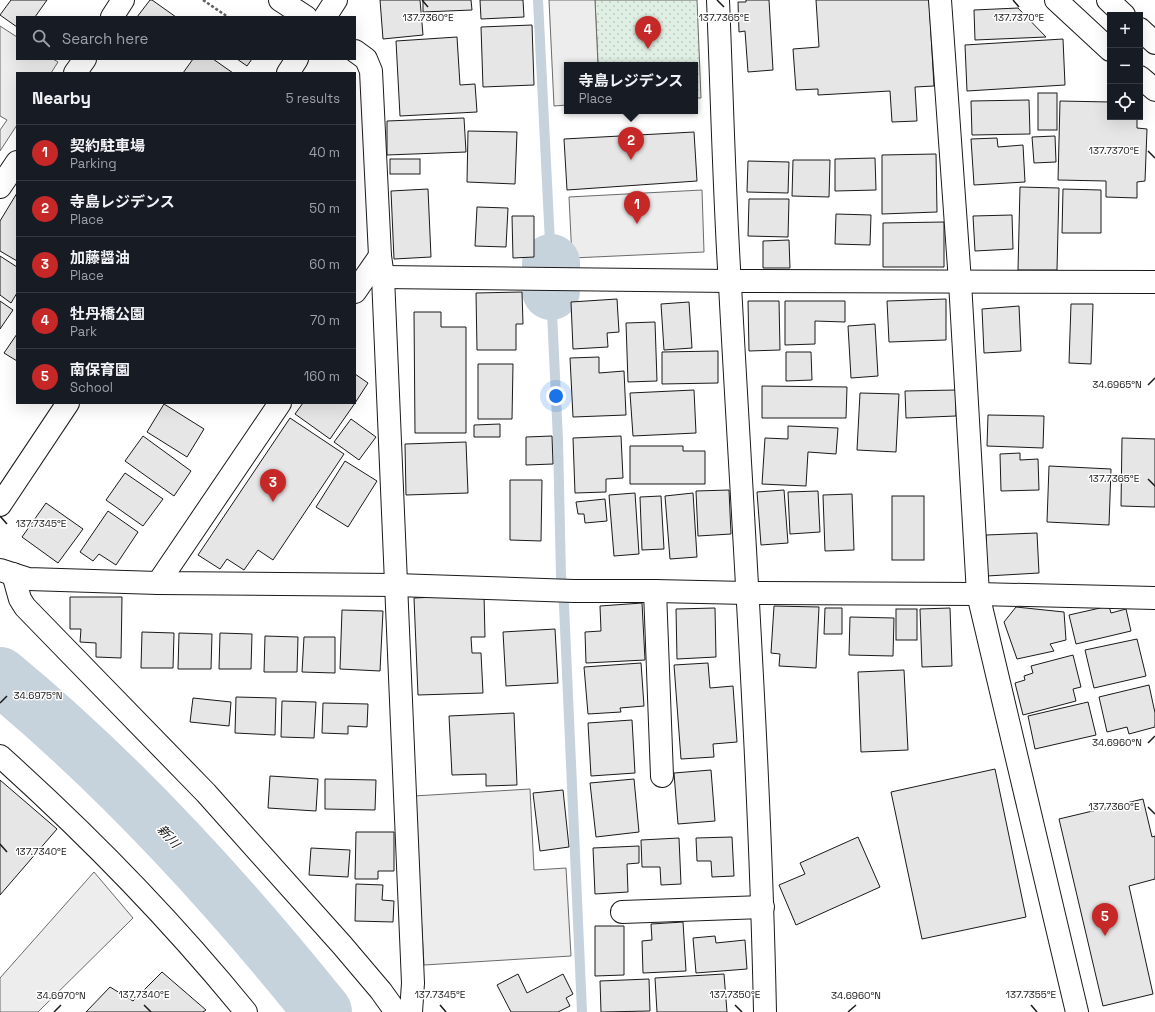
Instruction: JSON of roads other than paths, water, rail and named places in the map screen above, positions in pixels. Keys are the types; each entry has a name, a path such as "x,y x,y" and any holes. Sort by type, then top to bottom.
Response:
{"street":[{"path":"113,16 123,0"},
{"path":"280,0 304,16"},
{"path":"326,16 336,0"},
{"path":"718,0 729,281 748,593 763,907 765,1012"},
{"path":"940,0 960,282 978,594 1077,1012"},
{"path":"1056,0 1108,48"},
{"path":"1108,0 1121,12"},
{"path":"1143,32 1155,43"},
{"path":"356,52 366,59 371,71 380,256 383,277 395,585 413,976 411,1012"},
{"path":"76,72 84,60"},
{"path":"289,72 296,60"},
{"path":"1143,80 1155,90"},
{"path":"0,187 16,163"},
{"path":"356,291 380,256"},
{"path":"383,277 729,281 1155,282"},
{"path":"0,505 67,404"},
{"path":"158,583 279,404"},
{"path":"6,572 28,579 158,583 395,585 563,591 978,594 1155,598"},
{"path":"6,572 25,607 206,793 342,945 381,991 396,1012"},
{"path":"655,591 662,776"},
{"path":"0,756 42,793 106,857 168,922 246,1012"},
{"path":"622,912 763,907"}],"waterway":[{"path":"538,0 551,263"},
{"path":"551,263 551,291"},
{"path":"551,291 558,440 561,576 564,605 582,1012"},
{"name":"新川","path":"0,676 87,753 170,836 248,922 323,1012"}],"place":[{"name":"牡丹橋公園","path":"648,49"},
{"name":"寺島レジデンス","path":"631,160"},
{"name":"契約駐車場","path":"637,224"},
{"name":"加藤醤油","path":"273,502"},
{"name":"南保育園","path":"1105,936"}]}
